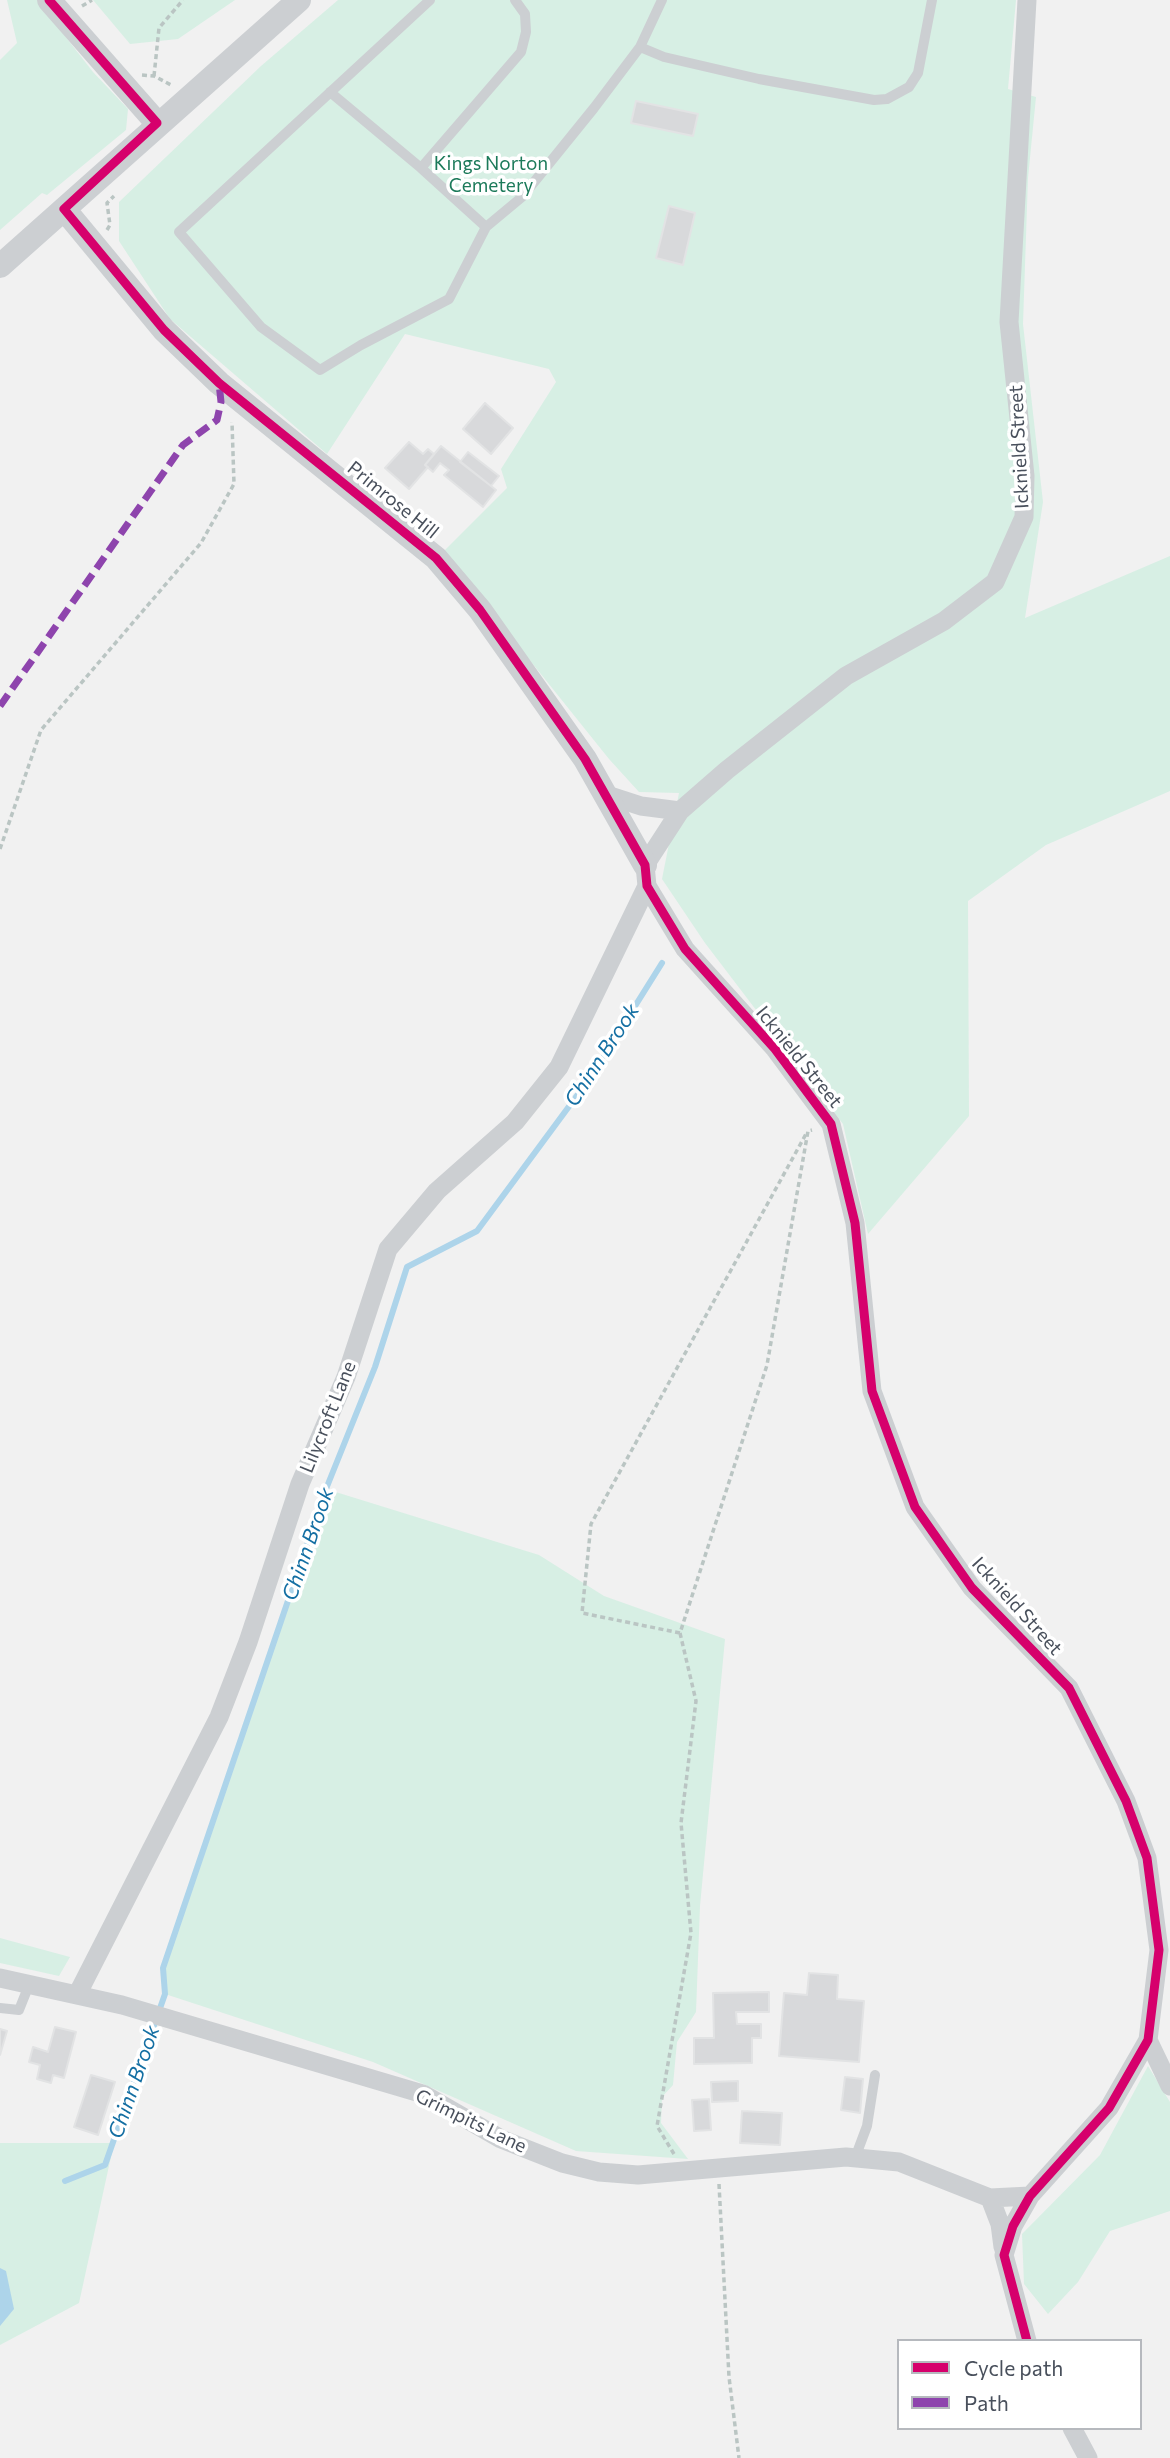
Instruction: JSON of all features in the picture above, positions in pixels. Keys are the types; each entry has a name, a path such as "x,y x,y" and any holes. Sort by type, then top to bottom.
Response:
{"street":[{"path":"49,0 158,122"},
{"path":"0,266 158,122 299,0"},
{"name":"Icknield Street","path":"1004,2255 1013,2227 1030,2196 1110,2108 1148,2040 1159,1950 1147,1858 1126,1801 1069,1688 972,1588 915,1507 872,1391 855,1223 831,1124 775,1049 685,948 646,875 680,811 846,676 944,621 995,582 1024,517 1025,476 1009,322 1027,0"},
{"name":"Primrose Hill","path":"64,209 164,330 219,383 436,558 480,610 585,760 646,875"},
{"path":"604,794 641,806 680,811"},
{"name":"Lilycroft Lane","path":"77,1995 219,1717 248,1642 300,1484 346,1377 388,1249 437,1191 514,1122 559,1067 646,875"},
{"name":"Grimpits Lane","path":"0,1978 77,1995 288,2052 423,2094 501,2140 598,2172 638,2175 855,2158 899,2162 989,2198 1030,2196"},
{"path":"1148,2040 1170,2086"},
{"path":"989,2198 1000,2224 1004,2255 1026,2339"},
{"path":"1073,2430 1087,2458"}],"lane":[{"path":"429,0 179,232 261,327 320,370 361,345 449,299 486,227 522,197 640,47 662,0"},
{"path":"421,168 521,52 526,23 515,0"},
{"path":"640,47 664,57 759,79 874,100 887,99 909,87 918,73 932,0"},
{"path":"330,92 486,227"},
{"path":"0,2008 19,2010 29,1985"},
{"path":"855,2158 867,2126 875,2075"}],"path":[{"path":"79,7 92,0"},
{"path":"155,76 159,28 183,0"},
{"path":"95,247 110,225 107,203 116,195"},
{"path":"0,849 41,730 201,543 234,484 234,436"},
{"path":"680,1633 582,1613 592,1524 808,1131 831,1124"},
{"path":"684,2171 657,2126 691,1933 681,1823 696,1701 680,1633 767,1365 808,1131"},
{"path":"719,2168 729,2377 739,2458"}],"green space":[{"path":"7,0 37,0 93,72 128,109 126,130 47,195 42,193 0,230 0,60 17,43"},
{"path":"93,0 235,0 178,39 130,44"},
{"name":"Kings Norton Cemetery","path":"338,0 1016,0 1008,89 1036,97 1028,178 1023,324 1043,502 1025,618 1170,556 1170,791 1046,845 968,901 969,1116 868,1234 843,1124 705,943 662,879 679,793 639,792 609,759 443,552 507,488 501,469 556,382 549,369 405,334 327,454 170,319 119,241 119,202 261,66"},
{"path":"326,1489 539,1555 604,1596 725,1639 700,1906 696,2012 677,2042 673,2085 662,2097 661,2123 688,2159 576,2151 373,2062 165,1994 164,1968"},
{"path":"0,1938 70,1957 59,1976 0,1963"},
{"path":"1148,2066 1170,2102 1170,2211 1110,2231 1078,2282 1048,2314 1024,2284 1022,2234 1100,2155"},
{"path":"0,2143 114,2143 79,2303 0,2345"}],"water":[{"path":"0,2268 6,2271 14,2309 0,2326"}],"building":[{"path":"636,101 698,114 693,136 631,123"},
{"path":"669,206 695,213 683,265 656,258"},
{"path":"485,403 513,428 491,454 463,429"},
{"path":"409,442 423,454 428,449 434,454 425,465 428,467 409,489 385,468"},
{"path":"441,446 496,490 483,507 444,475 449,470 440,463 433,472 425,465"},
{"path":"468,452 499,476 491,486 460,462"},
{"path":"809,1973 838,1975 837,1999 864,2001 859,2062 779,2056 784,1993 807,1995"},
{"path":"769,1992 769,2012 736,2012 737,2024 761,2024 761,2038 752,2038 752,2063 694,2064 694,2038 714,2038 713,1993"},
{"path":"55,2027 76,2032 64,2078 53,2075 51,2083 37,2079 40,2065 29,2062 33,2047 48,2052"},
{"path":"0,2029 7,2031 0,2055"},
{"path":"91,2075 115,2082 98,2135 74,2127"},
{"path":"845,2077 863,2079 860,2113 841,2110"},
{"path":"738,2081 738,2101 712,2102 711,2082"},
{"path":"709,2099 711,2130 694,2131 692,2100"},
{"path":"742,2111 782,2113 780,2145 740,2143"}],"waterway":[{"name":"Chinn Brook","path":"65,2181 105,2165 165,1994 163,1968 326,1489 375,1367 407,1267 477,1231 590,1078 662,963"}],"marked path":[{"path":"0,706 183,445 217,420 221,402 219,383"}],"cycle path":[{"path":"49,0 157,123 64,209 164,330 219,383 436,558 480,610 585,759 645,865 647,886 685,949 775,1049 831,1124 855,1223 872,1391 915,1507 972,1588 1069,1688 1126,1801 1147,1858 1159,1950 1148,2040 1109,2108 1030,2196 1013,2226 1004,2255 1026,2339"}]}
